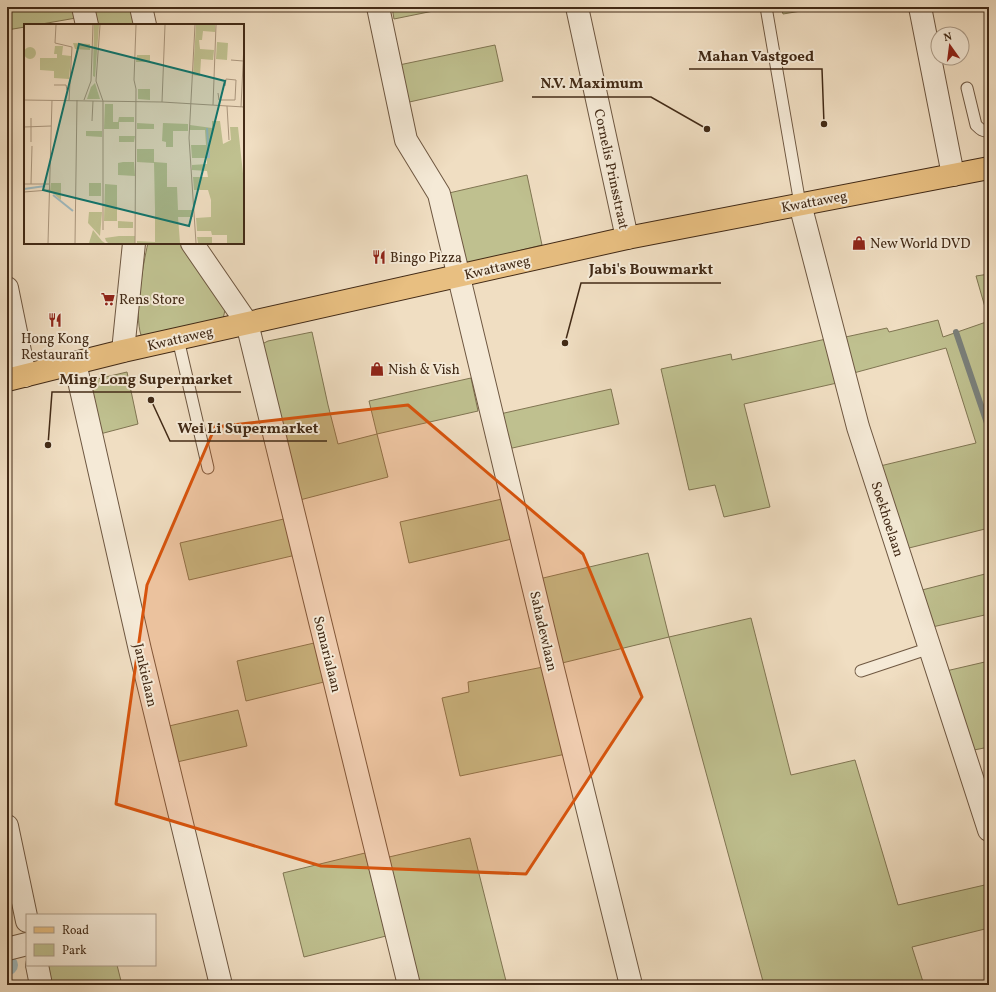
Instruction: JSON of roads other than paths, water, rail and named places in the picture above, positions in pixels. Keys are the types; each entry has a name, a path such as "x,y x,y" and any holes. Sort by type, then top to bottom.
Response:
{"main road":[{"name":"Kwattaweg","path":"12,374 75,363 627,238 989,168"}],"street":[{"path":"83,7 87,24"},
{"path":"141,7 145,24"},
{"name":"Sahadewlaan","path":"378,7 406,140 439,194 553,669 631,985"},
{"name":"Cornelis Prinsstraat","path":"577,7 627,238"},
{"path":"920,7 953,175"},
{"name":"Soekhoelaan","path":"800,204 858,426 989,830"},
{"path":"123,351 134,244"},
{"path":"193,244 247,323"},
{"path":"7,288 12,374"},
{"name":"Somarialaan","path":"247,323 409,985"},
{"name":"Jankielaan","path":"75,363 140,650 221,985"},
{"path":"7,826 26,916"},
{"path":"7,949 26,944"}],"lane":[{"path":"766,7 800,204"},
{"path":"968,88 976,125 985,132 989,131"},
{"path":"178,339 208,468"},
{"path":"861,671 930,648"}],"waterway":[{"path":"956,332 989,429"}],"place":[{"name":"Mahan Vastgoed","path":"824,124"},
{"name":"N.V. Maximum","path":"707,129"},
{"name":"New World DVD","path":"859,243"},
{"name":"Bingo Pizza","path":"379,257"},
{"name":"Rens Store","path":"108,299"},
{"name":"Hong Kong Restaurant","path":"55,320"},
{"name":"Jabi's Bouwmarkt","path":"565,343"},
{"name":"Nish & Vish","path":"377,369"},
{"name":"Wei Li Supermarket","path":"151,400"},
{"name":"Ming Long Supermarket","path":"48,445"}]}
